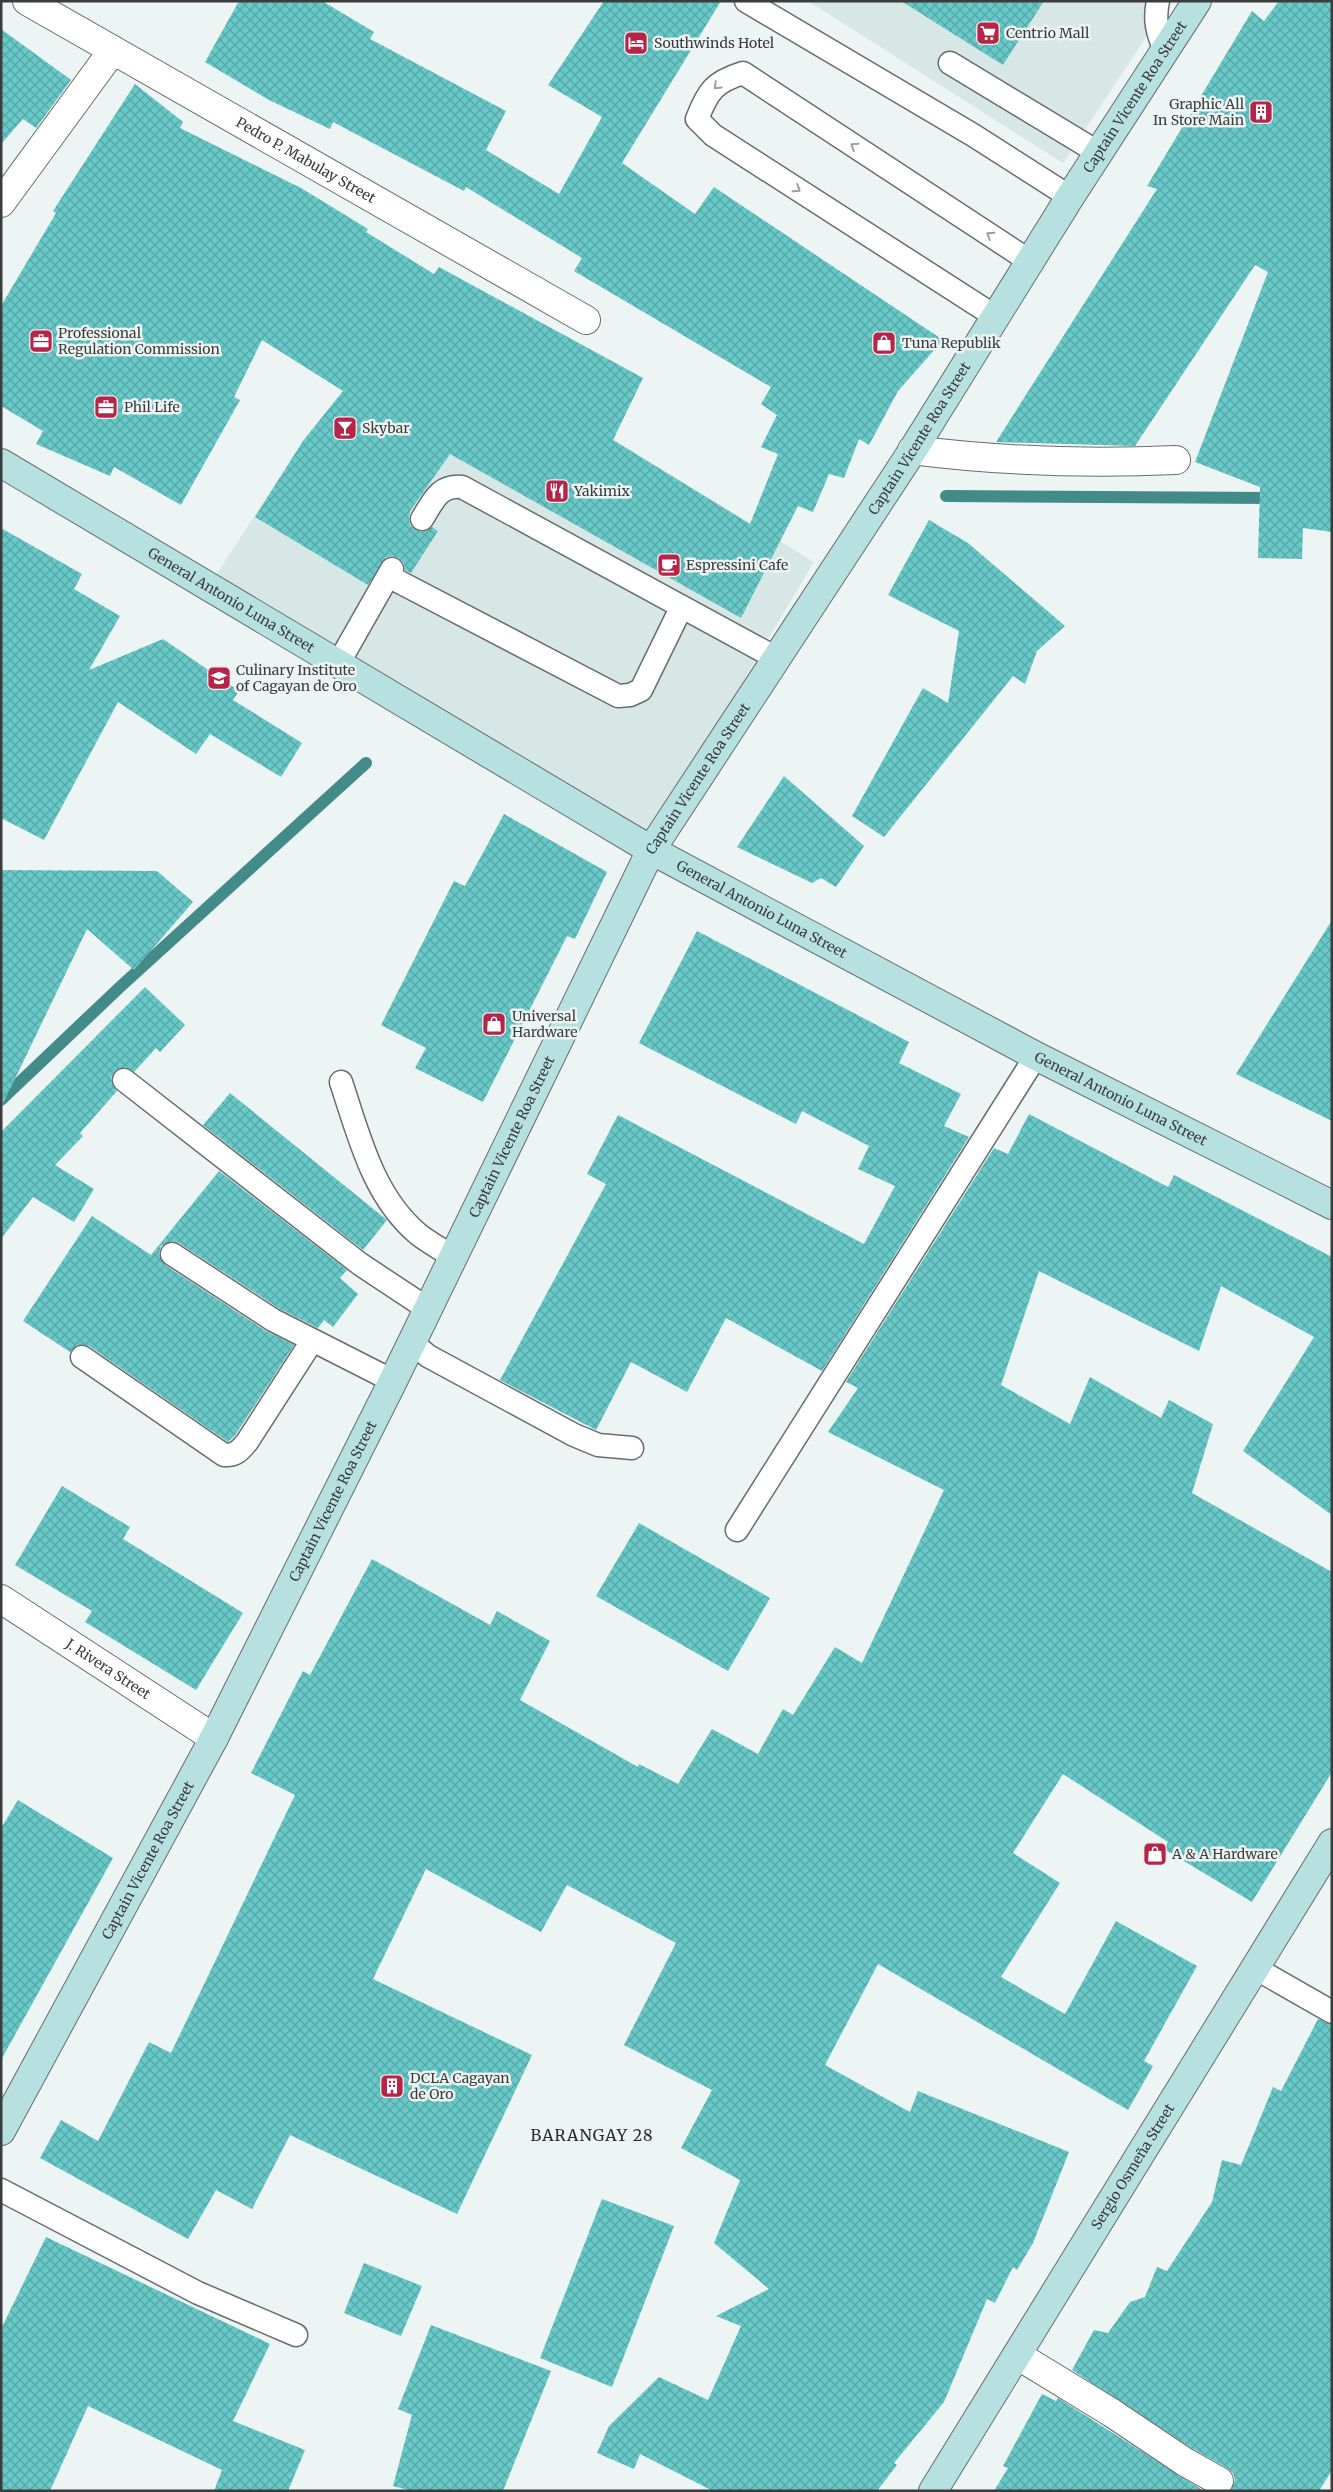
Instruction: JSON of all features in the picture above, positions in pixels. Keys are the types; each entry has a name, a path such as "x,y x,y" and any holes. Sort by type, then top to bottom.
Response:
{"street":[{"name":"Pedro P. Mabulay Street","path":"27,1 586,320"},
{"name":"Captain Vicente Roa Street","path":"1,2131 214,1738 393,1381 651,850 912,450 1070,197 1197,1"},
{"path":"1,203 113,50"},
{"path":"912,450 977,457 1073,460 1176,460"},
{"name":"General Antonio Luna Street","path":"1,464 651,850 1036,1056 1332,1205"},
{"name":"J. Rivera Street","path":"1,1599 214,1738"},
{"name":"Sergio Osmeña Street","path":"933,2491 1332,1843"},
{"path":"1017,2355 1112,2413 1184,2462 1219,2481"}],"lane":[{"path":"746,1 974,135 1070,197"},
{"path":"1158,1 1156,11 1157,34 1165,50"},
{"path":"950,63 1099,153"},
{"path":"996,317 713,136 697,119 705,97 724,80 743,73 1031,262"},
{"path":"422,519 440,491 453,486 462,488 776,658"},
{"path":"338,664 390,573 618,696 630,696 641,690 682,608"},
{"path":"737,1530 1036,1056"},
{"path":"124,1080 360,1264 428,1309"},
{"path":"342,1082 369,1166 386,1196 417,1233 453,1257"},
{"path":"172,1254 273,1320 393,1381"},
{"path":"82,1357 224,1455 232,1455 247,1442 312,1341"},
{"path":"411,1342 428,1356 574,1435 598,1445 632,1448"},
{"path":"1255,1968 1332,2012"},
{"path":"1,2190 198,2293 296,2335"}],"shaded area":[{"path":"808,1 1170,1 1063,163"},
{"path":"406,313 814,562 655,829 644,834 213,580 303,441"}],"building":[{"path":"239,1 322,1 374,32 370,39 506,111 486,150 559,194 602,117 548,85 604,1 721,1 622,163 695,214 714,187 943,340 898,391 869,445 859,439 844,478 829,474 813,512 798,506 741,618 450,454 410,511 410,525 416,530 422,532 432,527 438,531 411,573 405,570 404,563 399,558 386,557 368,585 255,517 303,441 343,391 262,340 234,397 240,400 181,505 114,467 110,476 36,444 43,431 1,406 1,306 56,213 53,211 135,84 183,122 180,128 301,188 368,229 366,232 434,274 439,267 643,378 613,440 750,524 778,454 761,447 777,415 761,404 771,387 574,271 582,258 466,187 464,191 333,122 330,129 269,100 205,62"},
{"name":"Centrio Mall","path":"901,1 1044,1 1003,65"},
{"path":"1279,1 1332,1 1332,532 1303,528 1302,559 1258,558 1260,487 1195,462 1268,272 1255,265 1135,446 996,442 1157,189 1147,186 1252,11 1264,21"},
{"path":"1,29 71,80 36,128 23,119 1,144"},
{"path":"929,520 968,543 1065,626 1037,651 1025,684 1013,676 884,837 852,816 923,688 948,703 959,631 888,595"},
{"path":"1,528 82,574 74,589 120,616 89,670 163,639 239,691 233,700 302,743 281,777 210,734 196,754 118,702 44,840 1,818"},
{"path":"784,776 864,846 836,887 821,878 812,883 737,847"},
{"path":"504,814 607,872 575,939 567,936 483,1102 415,1068 426,1048 381,1025 454,881 465,886"},
{"path":"1,870 157,871 193,902 134,970 87,929 1,1108"},
{"path":"1332,920 1332,1121 1236,1074"},
{"path":"697,931 909,1042 899,1063 961,1094 944,1126 969,1137 822,1371 726,1318 687,1392 631,1362 596,1430 500,1380 606,1184 587,1174 618,1115 864,1244 895,1186 858,1169 869,1146 802,1111 796,1124 639,1043"},
{"path":"145,987 185,1025 160,1052 156,1048 134,1072 125,1067 114,1072 111,1078 112,1084 117,1091 80,1133 83,1136 55,1165 94,1189 74,1222 33,1197 1,1239 1,1132"},
{"path":"230,1093 387,1220 363,1250 203,1125"},
{"path":"1029,1114 1168,1187 1174,1175 1332,1257 1332,1515 1243,1451 1314,1337 1221,1286 1199,1351 1039,1271 1001,1385 1070,1424 1090,1377 1161,1418 1169,1400 1213,1424 1192,1493 1332,1572 1332,1772 1252,1902 1164,1849 1168,1842 1063,1774 1013,1853 1060,1883 1001,1977 1065,2014 1116,1921 1197,1966 1144,2061 1153,2066 1128,2110 878,1964 825,2065 910,2112 918,2091 1069,2152 1033,2243 1017,2270 1013,2267 995,2303 987,2299 944,2402 894,2463 897,2465 877,2491 713,2491 640,2454 634,2469 597,2453 609,2426 659,2377 708,2400 741,2326 716,2316 769,2289 714,2243 740,2180 681,2148 712,2090 624,2045 676,1943 567,1885 541,1932 426,1869 373,1979 532,2055 457,2214 290,2135 252,2209 216,2190 188,2239 40,2158 61,2120 98,2141 149,2042 171,2053 295,1795 251,1773 303,1671 310,1675 372,1559 490,1625 497,1611 550,1641 520,1700 638,1767 639,1764 678,1784 712,1729 758,1754 783,1709 793,1715 835,1647 862,1663 944,1490 828,1432 858,1388 846,1382 994,1148 1008,1154"},
{"path":"219,1171 347,1270 340,1278 358,1294 333,1327 324,1320 318,1328 280,1309 179,1243 172,1241 161,1246 159,1254 165,1265 266,1331 294,1345 236,1434 228,1442 89,1346 77,1345 70,1352 23,1321 92,1216 151,1255"},
{"path":"62,1486 130,1527 123,1539 243,1613 196,1690 85,1622 92,1611 15,1565"},
{"path":"639,1523 770,1598 728,1671 596,1596"},
{"path":"18,1800 113,1858 1,2060 1,1828"},
{"path":"1318,2019 1332,2025 1332,2470 1319,2491 1231,2491 1235,2480 1233,2473 1227,2468 1193,2449 1072,2370 1094,2330 1108,2333 1130,2302 1145,2297 1157,2267 1167,2271 1212,2202 1222,2160 1241,2165 1273,2087 1281,2091"},
{"path":"602,2199 674,2226 612,2387 540,2358"},
{"path":"46,2237 270,2344 233,2421 305,2450 288,2491 214,2491 222,2470 88,2406 50,2491 1,2491 1,2329"},
{"path":"364,2263 422,2286 401,2336 344,2313"},
{"path":"431,2325 551,2371 503,2491 412,2491 393,2486 412,2415 398,2409"},
{"path":"1042,2394 1056,2401 1058,2398 1204,2491 994,2491 1008,2468 1003,2466"}],"waterway":[{"path":"946,496 1276,498"},
{"path":"1,1100 120,987 366,763"}],"place":[{"name":"Centrio Mall","path":"988,33"},
{"name":"Southwinds Hotel","path":"636,43"},
{"name":"Graphic All In Store Main","path":"1261,112"},
{"name":"Professional Regulation Commission","path":"41,341"},
{"name":"Tuna Republik","path":"884,343"},
{"name":"Phil Life","path":"106,407"},
{"name":"Skybar","path":"345,428"},
{"name":"Yakimix","path":"557,491"},
{"name":"Espressini Cafe","path":"669,565"},
{"name":"Culinary Institute of Cagayan de Oro","path":"219,678"},
{"name":"Universal Hardware","path":"494,1024"},
{"name":"A & A Hardware","path":"1155,1854"},
{"name":"DCLA Cagayan de Oro","path":"392,2086"}],"district":[{"name":"BARANGAY 28","path":"592,2135"}]}
